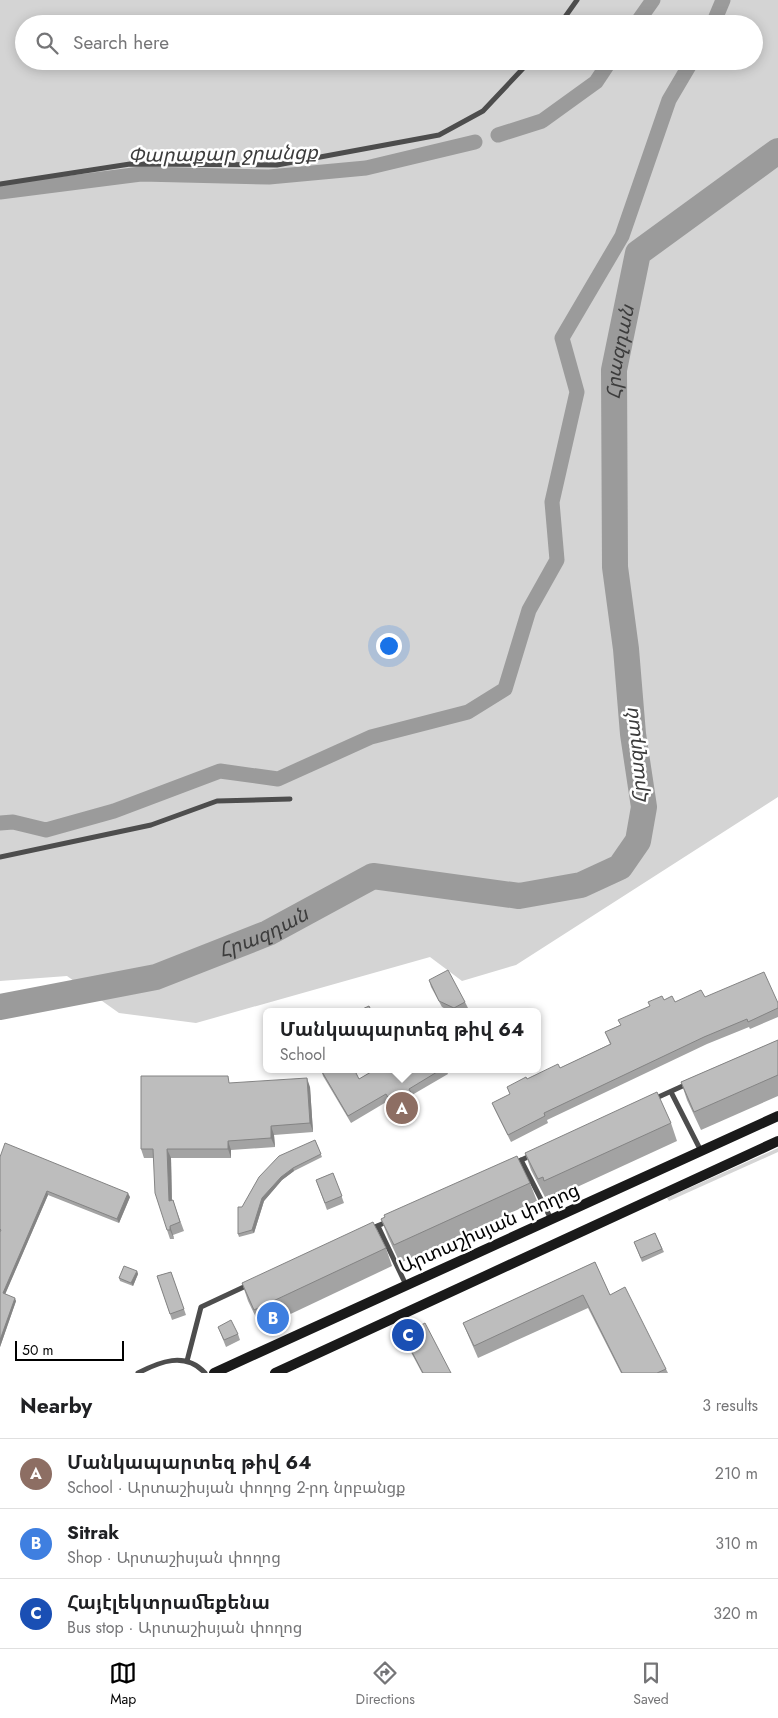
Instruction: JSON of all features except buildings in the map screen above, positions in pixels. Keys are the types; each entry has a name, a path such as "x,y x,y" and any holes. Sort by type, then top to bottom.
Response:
{"main road":[{"name":"Արտաշիսյան փողոց","path":"214,1373 778,1116"},
{"path":"275,1373 778,1141"}],"street":[{"path":"566,15 577,0"},
{"path":"0,184 130,164 277,166 439,135 483,111 522,70"},
{"path":"0,857 151,825 217,801 290,799"},
{"path":"644,1104 698,1079"},
{"path":"671,1092 701,1151"},
{"path":"512,1164 539,1152"},
{"path":"521,1160 551,1219"},
{"path":"360,1234 396,1218"},
{"path":"378,1226 406,1285"},
{"path":"187,1361 201,1307 254,1282"},
{"path":"138,1373 163,1361 187,1361 205,1373"}],"shaded area":[{"path":"0,0 778,0 778,797 516,965 462,981 430,957 196,1023 119,1013 67,976 0,981"},
{"path":"778,1148 778,1152 669,1201 667,1198"}],"waterway":[{"name":"Փարաքար ջրանցք","path":"642,15 653,0"},
{"path":"717,15 723,0"},
{"name":"Փարաքար ջրանցք","path":"498,135 542,121 596,82 604,70"},
{"path":"0,823 13,822 46,830 114,811 220,771 278,779 371,737 468,712 505,689 529,610 557,560 552,502 577,392 562,338 622,236 669,100 687,70"},
{"name":"Փարաքար ջրանցք","path":"0,192 141,174 269,177 366,168 475,142"},
{"name":"Հրազդան","path":"0,1007 156,977 268,933 373,876 519,896 581,885 620,867 638,841 644,807 633,734 626,649 615,567 614,370 638,253 778,151"}],"place":[{"name":"Մանկապարտեզ թիվ 64","path":"402,1108"},
{"name":"Sitrak","path":"273,1318"},
{"name":"Հայէլեկտրամեքենա","path":"408,1335"}]}
